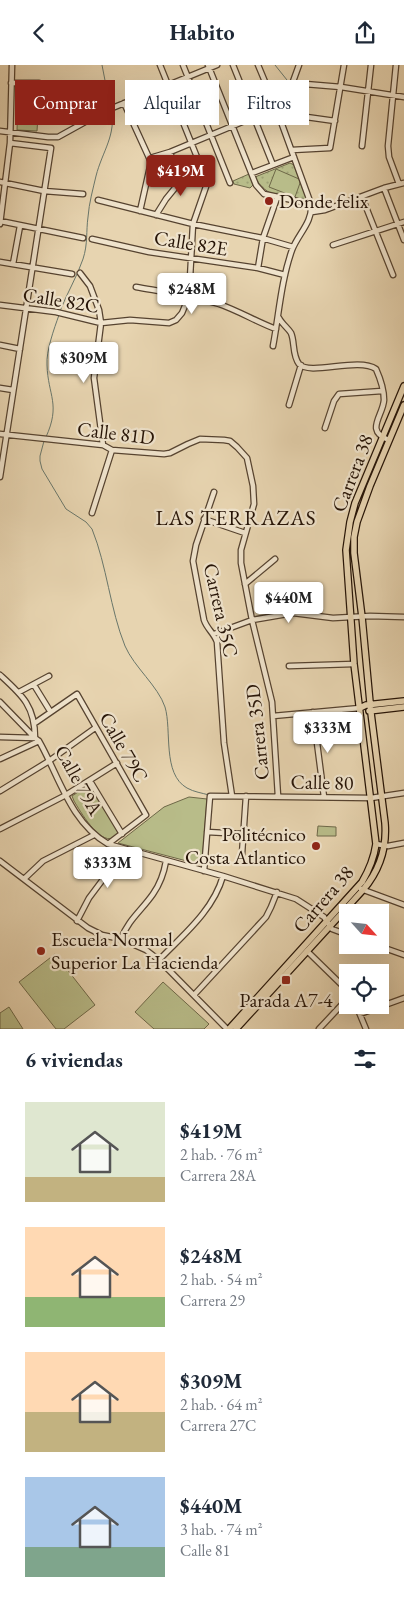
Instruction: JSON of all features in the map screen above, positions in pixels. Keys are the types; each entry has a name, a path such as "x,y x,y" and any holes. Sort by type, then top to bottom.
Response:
{"main road":[{"name":"Carrera 38","path":"236,1029 307,951 357,887 371,864 376,844 354,664 346,550 355,503 404,386"},
{"name":"Carrera 38","path":"228,1029 328,923 363,890 379,866 386,834 370,708 354,537 361,509 404,405"},
{"path":"370,708 404,701"},
{"path":"360,708 404,707"}],"street":[{"path":"12,65 10,143 0,222 83,238"},
{"path":"160,65 166,80"},
{"path":"183,65 230,183"},
{"path":"180,80 218,65"},
{"path":"233,65 239,80"},
{"path":"258,65 264,80"},
{"path":"293,80 299,65"},
{"path":"292,150 328,149 332,145 344,65"},
{"path":"362,145 370,65"},
{"path":"312,211 325,210 402,183 389,157 388,146 396,65"},
{"path":"209,67 256,185 264,194 310,204"},
{"path":"309,85 341,87 404,97"},
{"path":"0,131 58,137 105,111 124,103 152,165 140,211"},
{"path":"309,116 336,121"},
{"path":"183,125 207,178 193,224 189,296"},
{"path":"256,125 273,165"},
{"path":"273,346 285,275 293,247 312,211 282,125"},
{"path":"150,158 170,152 232,126"},
{"path":"0,477 51,148 10,143"},
{"path":"156,215 166,199 184,178 184,172 174,164 170,152"},
{"path":"252,173 294,157"},
{"path":"0,182 44,191 83,194"},
{"path":"384,188 404,241"},
{"path":"258,268 263,238 277,197"},
{"path":"362,197 393,275"},
{"path":"98,200 193,224 263,238 293,247"},
{"path":"333,245 404,222"},
{"path":"13,265 20,226"},
{"name":"Calle 82E","path":"92,239 149,252 258,268 285,275"},
{"path":"0,262 72,274"},
{"path":"80,273 90,285 102,323 94,378 103,445"},
{"path":"136,287 189,296 220,305 276,329"},
{"name":"Calle 82C","path":"0,305 56,312 102,323 130,320 169,323 176,320 182,313 189,296"},
{"path":"279,318 291,334 296,358 300,365 324,367 358,364 376,369 380,377 384,403 376,429 382,437 389,440"},
{"path":"0,345 20,349"},
{"path":"289,405 300,365"},
{"path":"0,388 13,390"},
{"path":"325,428 334,401 339,395 382,391"},
{"name":"Calle 81D","path":"0,434 103,445 112,450 164,454 200,439 224,440 230,441 247,459"},
{"path":"92,513 112,450"},
{"name":"Carrera 35D","path":"247,459 253,486 254,504 245,533 241,557 252,620 268,684 273,716 278,797"},
{"name":"Carrera 35C","path":"214,493 204,519 193,561 204,620 217,642 224,743 232,796"},
{"path":"204,519 245,533"},
{"path":"245,584 275,559"},
{"path":"214,634 252,620 293,613 333,618 404,617"},
{"path":"289,665 354,664"},
{"path":"0,675 19,692 27,704 34,723 37,739"},
{"path":"19,692 49,676"},
{"path":"34,685 50,711 34,723"},
{"name":"Calle 79C","path":"50,711 77,694 146,815 122,834"},
{"path":"0,702 37,739"},
{"path":"273,716 360,708"},
{"path":"313,712 324,797"},
{"path":"0,791 49,761 95,728"},
{"name":"Calle 79A","path":"0,737 37,739 77,814 94,835 108,844 224,876 296,899 339,932"},
{"path":"0,759 37,739"},
{"path":"0,829 66,795 117,763"},
{"path":"90,781 122,834 108,844"},
{"name":"Calle 80","path":"207,832 210,796 371,798 404,793"},
{"name":"Carrera 35D","path":"242,854 246,796"},
{"path":"204,871 207,832 244,834"},
{"path":"24,879 43,861 94,835"},
{"path":"376,844 404,843"},
{"path":"77,921 89,898 110,870 118,848"},
{"path":"0,861 77,921 102,935 121,939 146,950 159,960 228,1029"},
{"path":"121,939 129,922 153,895 166,861"},
{"path":"159,960 211,904 224,876"},
{"path":"357,887 404,905"},
{"path":"194,995 266,917 277,892"},
{"path":"389,950 404,955"},
{"path":"307,951 339,982"},
{"path":"389,1003 404,998"},
{"path":"319,1029 339,1008"},
{"path":"360,1014 366,1029"}],"green space":[{"path":"17,125 37,125 37,131 17,130"},
{"path":"290,163 294,165 306,198 305,201 270,193 259,184 255,177"},
{"path":"276,169 299,179 300,183 295,197 269,187"},
{"path":"249,174 253,185 250,188 234,184 233,181"},
{"path":"89,785 119,833 113,838 108,839 96,832 74,801 72,796"},
{"path":"189,797 207,799 202,865 118,843 164,807"},
{"path":"318,826 336,827 336,836 317,836"},
{"path":"55,954 95,1005 64,1029 56,1029 19,982"},
{"path":"163,982 209,1024 204,1029 154,1029 135,1012"},
{"path":"9,1007 23,1029 0,1029 0,1013"}],"waterway":[{"path":"102,65 105,80"},
{"path":"275,65 287,80"},
{"path":"60,311 85,253 91,196 112,125"},
{"path":"46,437 53,416 47,359 59,315"},
{"path":"44,441 40,456 42,469 66,509 86,522 92,529 125,646 162,699 167,717 169,751 174,773 187,788 209,795"}],"place":[{"name":"Donde felix","path":"269,201"},
{"name":"Politécnico Costa Atlantico","path":"316,846"},
{"name":"Escuela Normal Superior La Hacienda","path":"41,951"},
{"name":"Parada A7-4","path":"286,980"}],"district":[{"name":"LAS TERRAZAS","path":"236,517"}]}
